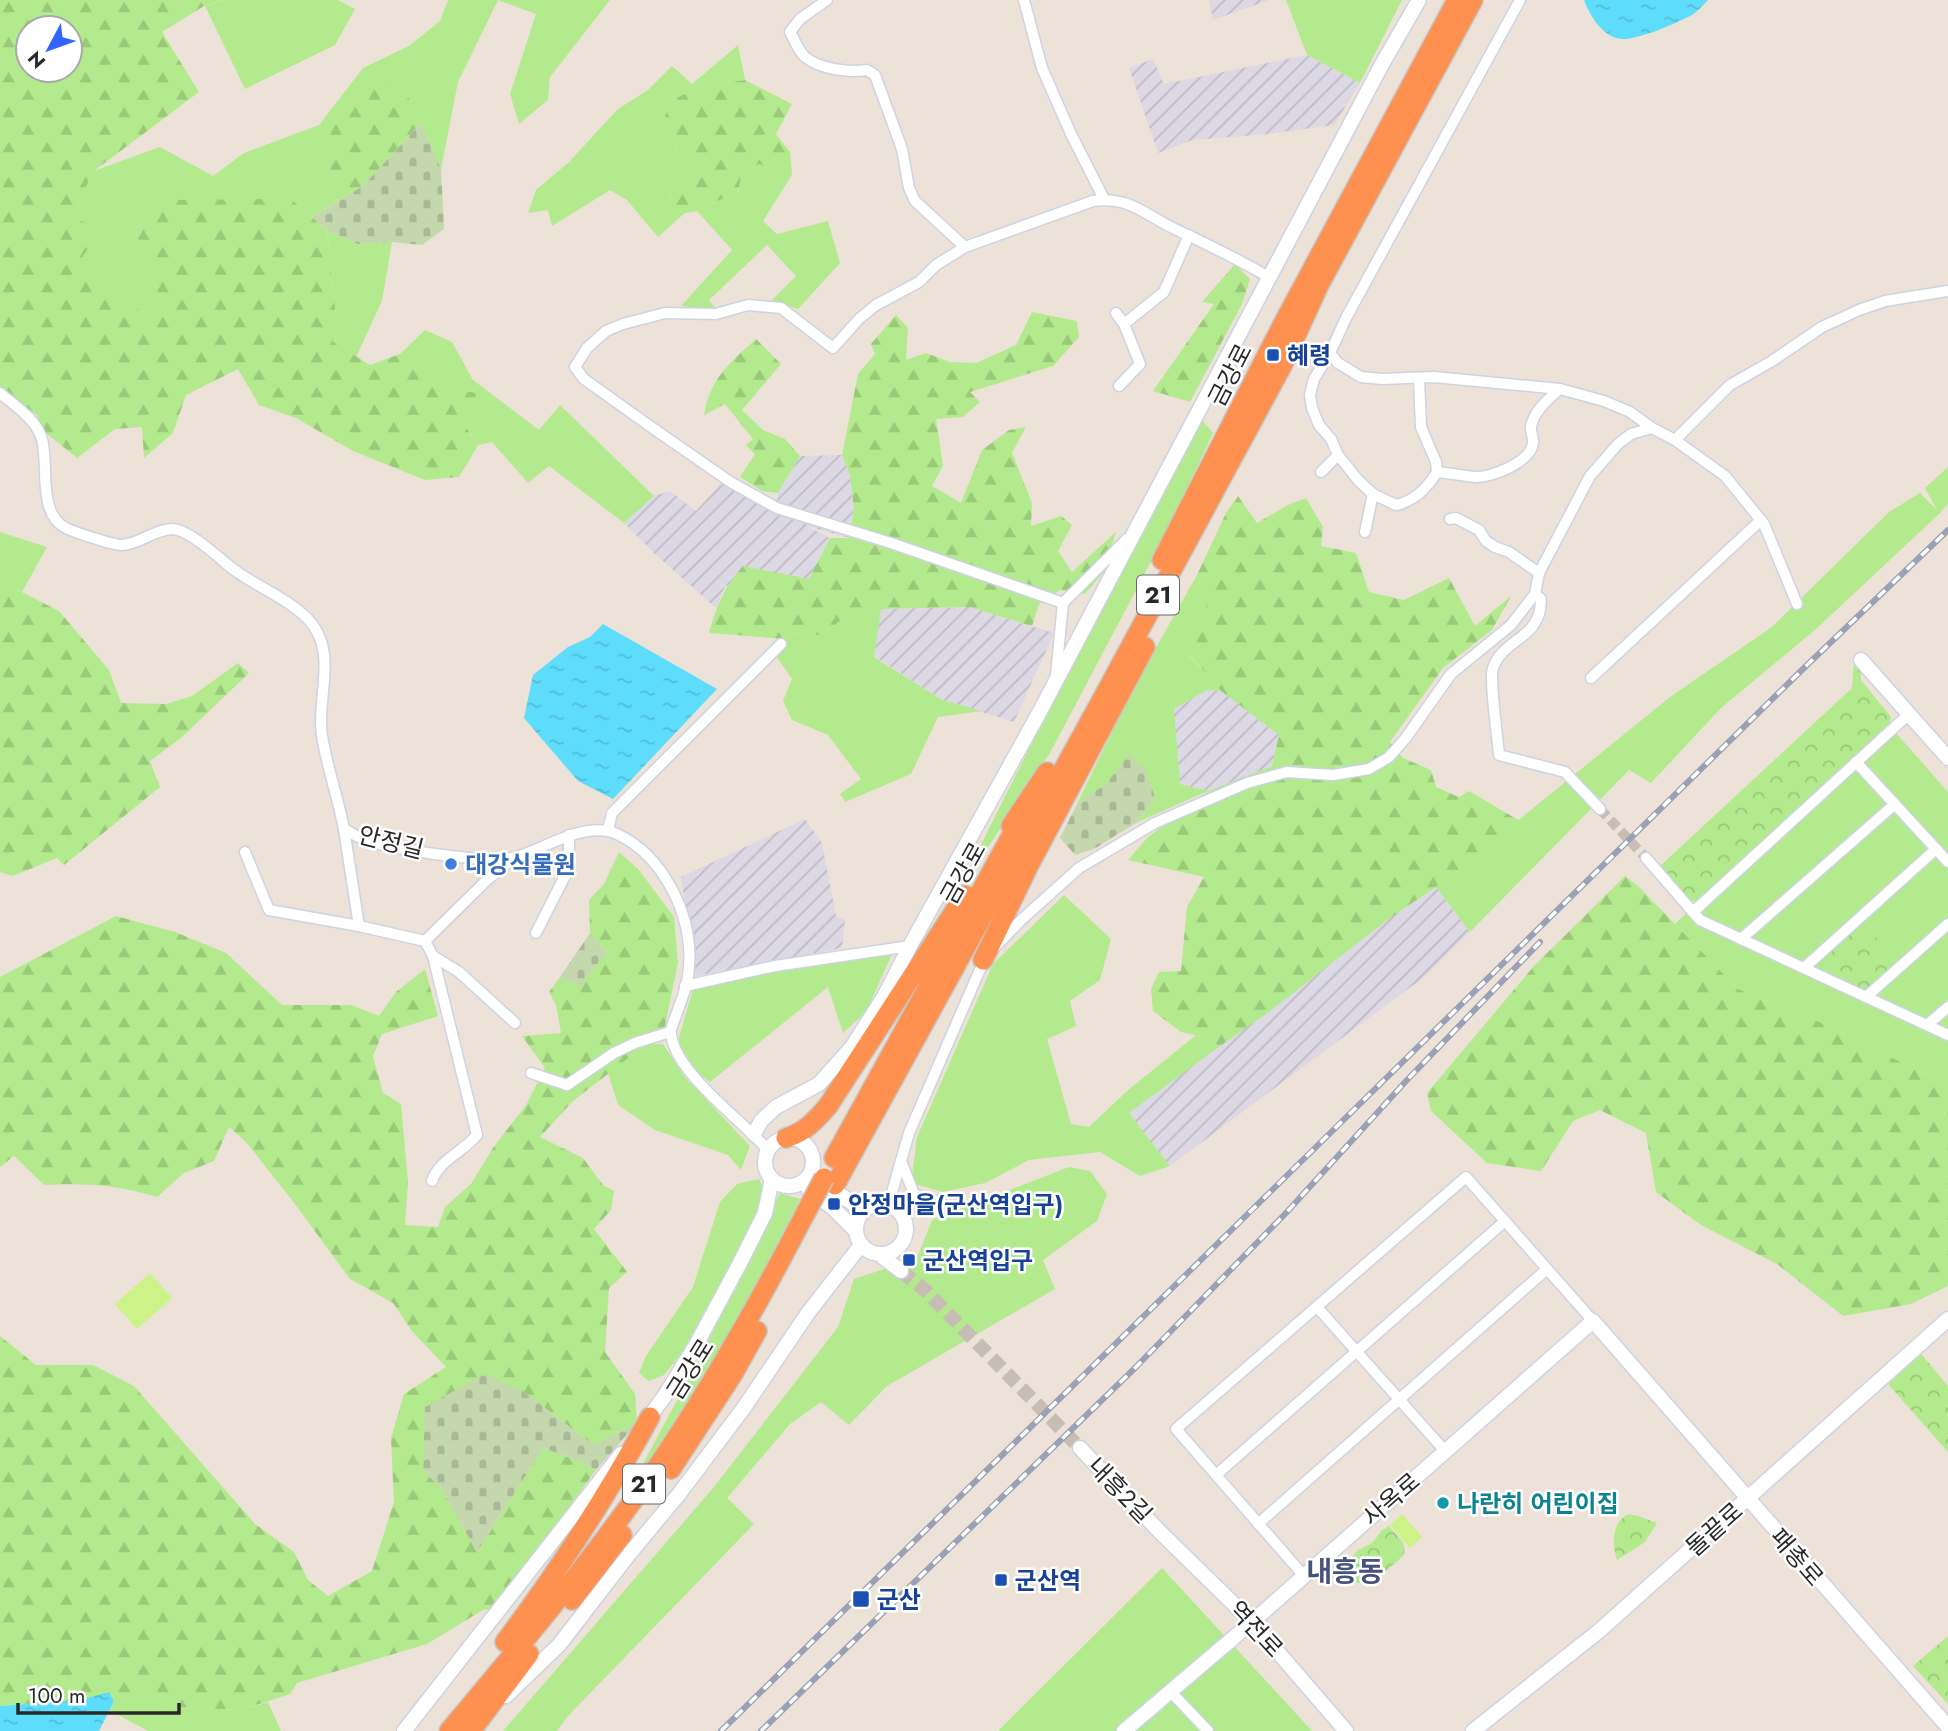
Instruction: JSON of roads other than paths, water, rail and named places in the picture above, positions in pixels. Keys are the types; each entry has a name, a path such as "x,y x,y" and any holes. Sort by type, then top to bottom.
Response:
{"highway":[{"name":"금강로","path":"473,1729 641,1510 687,1446 740,1362 810,1217 823,1178 1162,561 1285,320 1457,0"},
{"name":"금강로","path":"823,1178 1106,692 1282,366 1319,285 1472,0"},
{"path":"983,960 1068,789 1115,705 1264,418 1282,366"},
{"path":"786,1138 799,1134 811,1125 828,1106 1047,772"},
{"name":"금강로","path":"449,1731 580,1568 661,1460 810,1217"},
{"path":"439,1731 579,1539 650,1417"}],"street":[{"path":"827,0 800,19 790,32 804,56 842,71 867,69 875,75 902,149 909,188 915,201 965,247"},
{"path":"1024,0 1042,68 1104,200"},
{"path":"754,1134 761,1121 776,1107 819,1084 852,1047 885,995 1056,681 1419,0"},
{"path":"1419,378 1421,427 1436,462 1437,472 1430,484 1396,505 1373,494 1338,455 1331,439 1319,425 1310,395 1314,379 1346,318 1521,0"},
{"path":"1063,603 891,543 778,508 732,483 654,429 584,379 575,367 587,348 606,331 623,324 665,313 716,314 748,305 781,308 833,348 859,319 876,305 919,282 936,265 965,247 1093,201 1128,203 1269,277"},
{"path":"1124,324 1164,292 1189,235"},
{"path":"1675,440 1730,384 1772,361 1822,327 1885,301 1948,291"},
{"path":"1116,313 1124,324 1140,363 1119,386"},
{"path":"1330,353 1338,363 1360,377 1434,377 1560,389 1604,401 1630,412 1675,440 1725,477 1761,520 1797,604"},
{"path":"1437,472 1478,477 1517,463 1533,443 1530,429 1534,419 1548,399 1560,389"},
{"name":"안정길","path":"0,393 32,421 42,438 45,489 53,515 64,527 122,545 172,529 187,534 246,579 290,604 310,621 326,656 320,709 322,737 344,829 365,840 391,846 489,860 517,857 569,835 608,830"},
{"path":"888,1206 899,1176 909,1133 983,960 1020,921 1079,868 1154,823 1247,783 1287,772 1333,775 1369,769 1388,757 1405,739 1451,674 1511,625 1535,594 1539,573 1590,475 1618,444 1631,434 1652,428"},
{"path":"1321,472 1338,455"},
{"path":"1365,532 1373,494"},
{"path":"1450,519 1456,517 1479,530 1486,541 1509,552 1539,573"},
{"path":"1591,678 1761,520"},
{"path":"1056,681 1063,603 1136,529"},
{"path":"1535,594 1541,599 1541,605 1534,625 1504,651 1491,671 1499,755 1565,772 1600,809"},
{"path":"768,1150 685,1068 670,1032 689,967 687,921 665,878 643,851 608,830 611,813 780,644"},
{"path":"1861,660 1948,758"},
{"path":"1693,912 1910,713"},
{"path":"1856,762 1948,862"},
{"path":"1741,939 1895,804"},
{"path":"344,829 359,926"},
{"path":"536,933 569,868 569,835"},
{"path":"1804,968 1936,849"},
{"path":"245,852 269,910 425,941 433,956 477,1135 468,1146 435,1171 432,1181"},
{"path":"425,941 488,879 517,857"},
{"path":"1646,858 1700,920 1948,1035"},
{"path":"1866,997 1948,924"},
{"path":"685,986 775,965 910,946"},
{"path":"433,956 459,972 515,1023"},
{"path":"1927,1025 1948,1007"},
{"path":"531,1073 567,1085 614,1053 670,1032"},
{"path":"823,1178 786,1186 772,1179 765,1165 768,1150 773,1144 786,1138 794,1139 808,1147 813,1163 823,1178 852,1203 865,1210"},
{"path":"901,1161 914,1194 942,1202"},
{"path":"1304,1576 1176,1429 1466,1177 1593,1321"},
{"path":"404,1731 650,1417 696,1345 740,1263 765,1213 772,1179"},
{"path":"800,1183 833,1208 869,1251 904,1268 899,1246"},
{"path":"473,1729 559,1645 679,1494 744,1409 859,1238 856,1223 865,1210 881,1203 902,1216 906,1231 899,1246 880,1255"},
{"path":"1216,1475 1504,1221"},
{"path":"1258,1524 1548,1269"},
{"path":"1317,1307 1445,1451"},
{"name":"돌끝로","path":"1473,1731 1599,1631 1948,1319"},
{"name":"사옥로","path":"1124,1731 1252,1622 1593,1321"},
{"name":"패총로","path":"1593,1321 1948,1727"},
{"name":"내흥2길","path":"1080,1448 1160,1532"},
{"name":"역전로","path":"1160,1532 1252,1622 1346,1731"},
{"path":"1170,1691 1208,1731"}],"water":[{"path":"1584,0 1708,0 1694,13 1669,26 1625,39 1611,36 1604,31 1594,20"},
{"path":"603,624 717,689 613,799 578,781 524,718 533,675 568,647 590,637"},
{"path":"109,1692 114,1701 99,1731 0,1731 0,1706 80,1700"}],"tunnel":[{"path":"1600,809 1646,858"},
{"path":"901,1271 926,1291 1080,1448"}],"railway":[{"path":"721,1731 1805,667 1948,530"},
{"path":"761,1731 1135,1368 1286,1213 1407,1080 1540,942"}],"place":[{"name":"혜령","path":"1273,355"},
{"name":"대강식물원","path":"451,864"},
{"name":"안정마을(군산역입구)","path":"834,1204"},
{"name":"군산역입구","path":"909,1260"},
{"name":"나란히 어린이집","path":"1443,1503"},
{"name":"군산역","path":"1001,1580"},
{"name":"군산","path":"861,1599"}],"district":[{"name":"내흥동","path":"1345,1571"}]}
